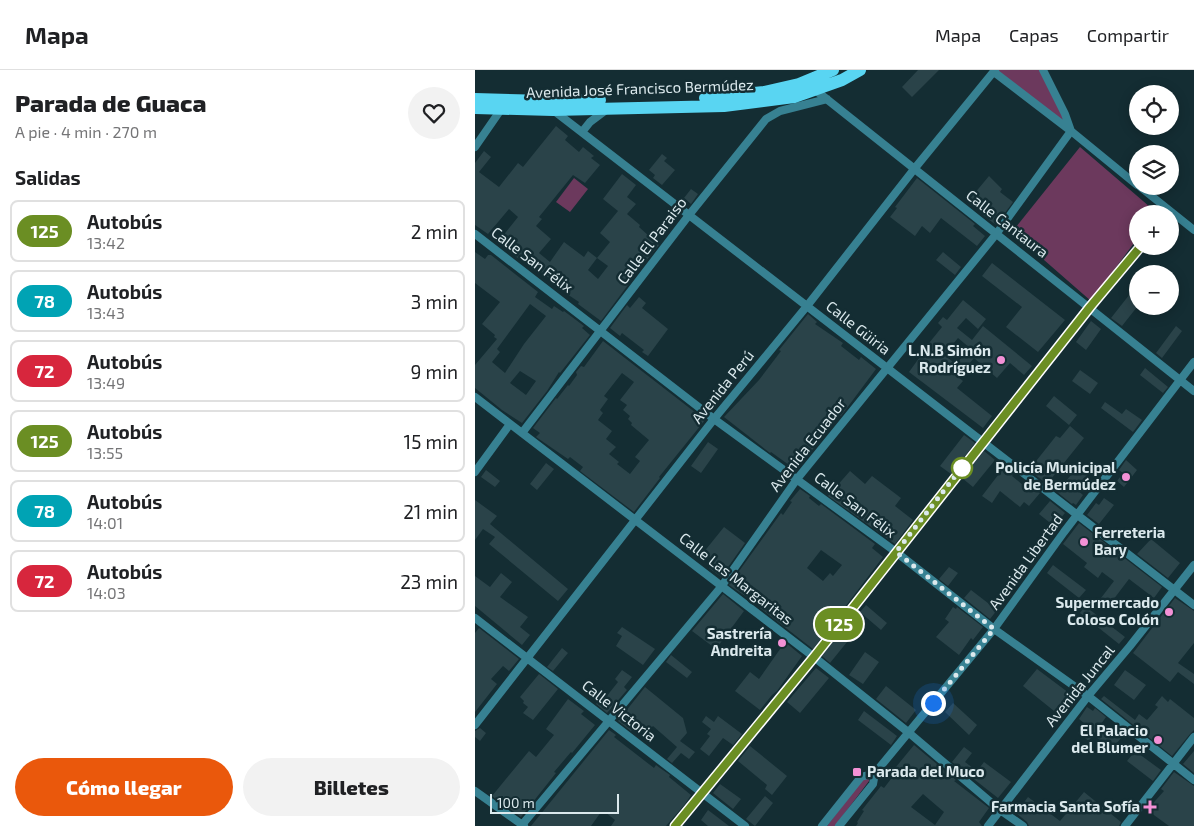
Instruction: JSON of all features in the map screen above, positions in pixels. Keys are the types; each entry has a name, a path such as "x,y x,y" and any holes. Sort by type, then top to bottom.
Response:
{"main road":[{"name":"Avenida José Francisco Bermúdez","path":"475,108 504,105 716,98 764,92 799,84 833,70"},
{"name":"Avenida José Francisco Bermúdez","path":"475,99 504,105 553,110 724,106 794,98 841,80 860,70"}],"street":[{"path":"1043,70 1065,114 1071,131"},
{"path":"995,71 1129,179"},
{"name":"Avenida Perú","path":"475,725 714,419 995,71"},
{"name":"Calle Cantaura","path":"799,84 817,90 1194,391"},
{"name":"Calle El Paraiso","path":"522,433 689,215 766,120 780,111 827,99"},
{"path":"475,148 504,105"},
{"path":"582,132 589,122 607,109"},
{"name":"Calle Güiria","path":"553,110 1194,605"},
{"name":"Avenida Ecuador","path":"522,826 721,587 797,479 997,234 1071,131"},
{"path":"1148,195 1160,205"},
{"path":"1179,220 1194,230"},
{"name":"Calle San Félix","path":"475,234 714,419 896,552 994,629 1088,696 1194,780"},
{"path":"675,826 814,657 1090,307 1133,255"},
{"name":"Avenida Libertad","path":"839,826 873,784 875,773 994,629 1077,515 1194,362"},
{"name":"Calle Las Margaritas","path":"475,397 814,657 908,732 1000,810 1023,826"},
{"path":"475,472 510,424"},
{"name":"Avenida Juncal","path":"988,826 1088,696 1194,564"},
{"name":"Calle Victoria","path":"475,618 745,826"},
{"path":"1125,826 1194,737"},
{"name":"Avenida Libertad","path":"822,826 861,777 875,773"},
{"path":"475,791 522,826"}],"shaded area":[{"path":"995,70 1043,70 1071,131"},
{"path":"1080,147 1129,189 1129,195 1136,195 1148,205 1129,205 1129,250 1091,301 1012,232"},
{"path":"574,178 588,189 570,212 556,202"},
{"path":"869,777 869,781 835,826 827,826 863,779"}],"building":[{"path":"918,70 939,70 912,97 902,87"},
{"path":"556,126 568,136 565,140 579,152 583,147 594,156 591,158 600,165 585,183 573,175 539,217 542,219 536,226 551,239 539,253 550,262 564,242 584,257 588,251 597,258 610,242 600,233 618,211 603,199 622,174 636,185 627,197 636,204 627,214 659,245 627,284 601,321 578,304 579,302 551,283 553,281 530,264 529,266 520,260 498,242 518,217 509,209 488,234 475,225 475,163 484,151 491,157 479,172 499,187 518,163 523,167","holes":["597,258 608,266 598,279 588,270"]},
{"path":"662,154 667,158 664,161 675,170 662,185 653,178 655,175 649,170"},
{"path":"989,176 1002,189 1000,192 1013,202 996,225 969,200"},
{"path":"917,178 975,224 973,226 985,236 977,246 941,218 930,233 922,226 915,236 890,217 897,208 895,207"},
{"path":"691,189 698,194 691,204 684,198"},
{"path":"475,252 485,259 488,255 491,255 538,292 535,297 552,309 554,306 564,311 584,326 582,328 590,335 559,372 522,423 502,410 475,388 475,365 497,339 482,324 500,302 475,283","holes":["530,304 546,316 524,344 505,373 492,362 500,352 497,349","520,371 536,381 526,395 510,383"]},
{"path":"943,252 961,267 955,275 936,260"},
{"path":"992,263 1065,320 1038,352 1006,327 1022,307 982,276"},
{"path":"1129,295 1129,315 1131,315 1122,326 1111,318"},
{"path":"639,297 646,303 642,308 668,329 648,356 642,352 644,350 622,333 620,336 610,328 627,305 630,308"},
{"path":"963,300 986,319 978,329 966,318 957,328 972,340 983,326 1032,366 1024,375 1010,363 997,378 974,358 958,377 963,381 957,388 992,416 983,428 909,372 921,353 942,327 938,323 943,317 947,320","holes":["958,338 970,348 956,364 944,355"]},
{"path":"808,314 817,322 815,324 843,343 841,346 859,360 861,357 876,369 841,416 838,414 815,442 817,444 796,470 770,453 724,417 759,380 781,351 779,350"},
{"path":"1091,321 1101,329 1086,350 1076,342"},
{"path":"1176,326 1182,331 1162,358 1156,353"},
{"path":"603,341 705,420 659,477 634,512 580,471 583,467 570,457 568,459 536,437 540,433 533,428 556,398 569,386 581,366 584,367","holes":["622,373 634,382 620,400 627,405 623,410 630,416 628,419 632,423 631,425 649,440 635,457 640,461 630,474 617,464 619,462 609,454 616,447 606,439 612,431 598,420 603,413 600,410 608,399 604,396"]},
{"path":"1145,368 1168,387 1163,393 1140,375"},
{"path":"1080,370 1098,383 1090,394 1072,381"},
{"path":"1054,396 1077,415 1069,425 1046,406"},
{"path":"1105,402 1122,414 1126,409 1142,420 1133,432 1101,408"},
{"path":"1070,426 1084,438 1047,484 1029,470 1056,436 1060,438"},
{"path":"964,435 975,443 951,474 940,466"},
{"path":"708,442 718,449 701,473 691,466"},
{"path":"984,451 995,460 973,487 962,478"},
{"name":"Policía Municipal de Bermúdez","path":"1126,460 1137,470 1124,487 1117,481 1123,473 1119,470"},
{"path":"546,463 554,469 537,490 530,484"},
{"path":"1080,464 1090,472 1076,489 1083,495 1076,505 1057,492"},
{"path":"1005,466 1014,473 1012,476 1029,490 1032,487 1040,493 1029,506 1024,502 1020,507 1000,491 992,503 982,496"},
{"path":"486,470 500,481 495,487 481,477"},
{"path":"850,471 865,484 872,476 901,498 895,506 913,520 895,544 828,496"},
{"path":"800,489 819,506 821,504 875,544 872,548 883,557 813,649 761,607 729,585 781,513 783,515 792,502 790,501","holes":["821,550 842,565 833,576 830,573 823,581 807,568"]},
{"path":"1104,498 1114,505 1099,524 1087,515 1096,503 1099,505"},
{"path":"475,500 497,516 490,524 568,589 558,601 489,544 495,537 483,529 475,540"},
{"path":"1050,501 1065,513 1054,526 1039,514"},
{"path":"1079,523 1162,587 1154,598 1129,579 1110,604 1101,598 1114,581 1102,572 1098,578 1084,567 1087,563 1063,544"},
{"path":"724,527 745,543 721,577 709,568 714,560 703,553"},
{"path":"1151,539 1180,563 1168,578 1137,554"},
{"path":"1053,565 1086,590 1079,598 1047,573"},
{"path":"949,567 958,573 948,586 939,579"},
{"path":"501,573 512,582 500,597 528,617 520,627 530,635 522,645 475,606 475,576 490,587"},
{"path":"971,590 997,610 990,619 964,598"},
{"path":"723,594 744,611 716,649 692,631"},
{"path":"1175,598 1194,611 1194,643 1178,663 1194,674 1194,684 1178,672 1170,682 1133,653"},
{"path":"866,605 887,623 881,630 860,612"},
{"path":"1085,606 1125,637 1119,644 1080,613"},
{"path":"953,607 956,609 957,607 983,627 973,640 971,638 959,655 936,637 949,622 945,619"},
{"path":"622,627 655,649 643,665 616,646 622,636 617,633"},
{"path":"479,628 519,659 509,671 503,666 491,679 497,684 475,712 475,633"},
{"path":"838,635 847,642 830,663 822,656"},
{"path":"785,642 802,656 777,691 760,710 735,691 750,672 759,679"},
{"path":"562,648 568,653 553,671 547,667"},
{"path":"865,652 879,662 863,684 849,675"},
{"path":"671,655 692,672 687,678 666,662"},
{"path":"816,668 829,678 800,713 787,702"},
{"path":"1037,669 1073,696 1059,715 1023,686"},
{"path":"622,670 632,677 624,687 627,690 607,713 596,704 603,695 606,697 618,682 615,679"},
{"path":"1125,670 1146,685 1134,700 1114,685"},
{"path":"539,674 558,689 533,720 523,713 528,707 520,697"},
{"path":"886,686 916,710 906,723 876,699"},
{"path":"645,687 683,718 687,733 680,741 695,752 689,759 681,753 672,763 667,759 677,747 653,726 647,732 638,724 631,731 618,721"},
{"path":"1104,696 1135,720 1139,714 1147,720 1158,707 1155,705 1162,696 1168,702 1170,699 1194,718 1194,730 1172,756 1101,699"},
{"path":"568,699 584,711 581,714 595,725 554,772 556,773 521,817 492,796 529,751 536,757 554,735 546,729"},
{"path":"953,703 977,725 969,735 945,712"},
{"path":"1087,707 1093,711 1095,708 1106,717 1101,724 1121,738 1112,749 1093,735 1089,741 1078,733 1085,724 1079,719"},
{"path":"864,711 897,736 891,745 858,720"},
{"path":"706,716 714,722 718,716 742,734 733,745 723,738 709,756 700,749 710,736 707,734 711,729 702,722"},
{"path":"480,728 486,733 480,741 475,737 475,731"},
{"path":"609,730 616,735 614,737 654,768 656,765 670,775 669,777 691,795 685,804 666,826 611,826 615,820 605,812 601,812 591,826 531,826"},
{"path":"914,745 956,780 954,781 989,808 979,822 982,826 856,826 864,811 862,810 881,786 884,788 894,775 891,773","holes":["923,794 944,812 935,825 911,807"]},
{"path":"750,746 787,776 772,795 765,789 767,785 738,761"},
{"path":"964,747 972,753 965,762 977,771 984,762 1011,782 998,798 952,762"},
{"path":"1135,751 1161,770 1153,781 1127,761"},
{"path":"1194,751 1194,773 1183,764"},
{"path":"1174,772 1194,786 1194,826 1169,826 1147,810 1164,791 1161,789"},
{"path":"720,784 741,799 733,809 713,793"},
{"path":"1084,792 1121,822 1119,826 1029,826 1016,813 1028,797 1060,821"},
{"path":"765,796 773,803 755,826 746,819"},
{"path":"708,810 729,826 708,826 701,820"}],"bus line":[{"name":"125","path":"675,826 814,657 1090,307 1133,255"}],"place":[{"name":"L.N.B Simón Rodríguez","path":"1001,360"},
{"name":"Policía Municipal de Bermúdez","path":"1126,477"},
{"name":"Ferreteria Bary","path":"1084,542"},
{"name":"Supermercado Coloso Colón","path":"1169,612"},
{"name":"Sastrería Andreita","path":"782,643"},
{"name":"El Palacio del Blumer","path":"1158,740"},
{"name":"Parada del Muco","path":"857,772"},
{"name":"Farmacia Santa Sofía","path":"1150,807"}],"route":[{"path":"933,703 994,629 896,552 967,461 962,468"}]}
